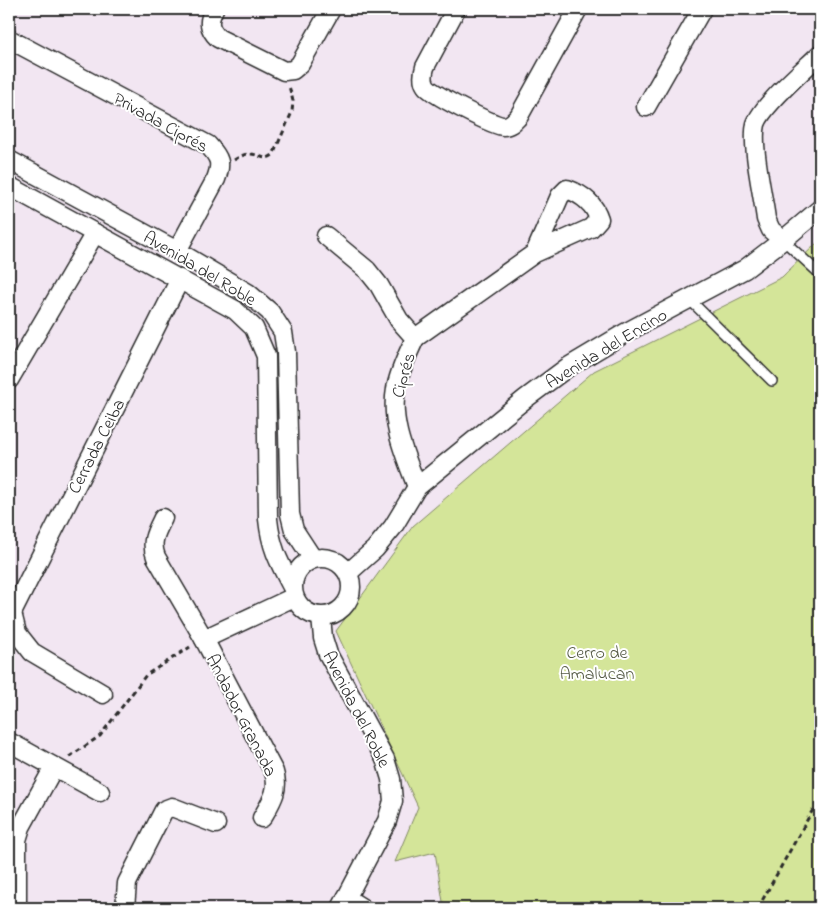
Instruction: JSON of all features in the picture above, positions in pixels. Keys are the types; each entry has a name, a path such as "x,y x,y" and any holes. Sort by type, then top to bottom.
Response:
{"street":[{"path":"214,9 210,22 211,31 218,38 288,70 300,64 331,9"},
{"path":"456,9 425,68 423,78 427,88 436,94 490,123 501,126 511,124 519,116 578,9"},
{"path":"646,107 702,9"},
{"name":"Privada Ciprés","path":"9,39 208,145 218,155 220,168 216,179 177,251"},
{"path":"783,240 771,230 766,219 755,141 757,123 767,106 820,54"},
{"name":"Avenida del Roble","path":"9,160 177,251 248,293 270,312 283,332 286,352 290,514 294,530 313,559"},
{"name":"Avenida del Roble","path":"9,186 235,310 254,328 266,356 268,519 270,540 293,592"},
{"path":"415,338 535,253 591,228 599,219 596,208 578,193 566,189 560,196 535,253"},
{"name":"Avenida del Encino","path":"348,573 375,549 393,526 417,487 525,399 568,367 625,333 745,268 820,209"},
{"path":"9,380 95,232"},
{"name":"Ciprés","path":"326,236 368,270 399,320 415,338 402,367 396,389 394,414 398,434 417,487"},
{"name":"Cerrada Ceiba","path":"10,612 180,279"},
{"name":"Andador Granada","path":"163,518 152,542 156,557 204,639 274,772 276,788 262,818"},
{"path":"326,558 339,563 348,573 352,585 351,597 344,608 333,615 321,617 311,615 300,607 293,592 294,578 298,570 305,563 313,559 326,558"},
{"path":"204,639 293,592"},
{"path":"10,612 16,633 32,652 103,694"},
{"name":"Avenida del Roble","path":"321,617 328,654 385,759 391,779 393,801 386,821 344,903"},
{"path":"9,742 100,792"},
{"path":"17,908 17,840 21,827 54,767"},
{"path":"130,906 128,883 164,810 172,807 216,824"},
{"path":"344,903 362,908"}],"lane":[{"path":"783,240 820,274"},
{"path":"689,299 772,381"}],"path":[{"path":"220,168 240,156 252,154 264,159 273,155 292,112 293,101 288,70"},
{"path":"54,767 100,736 146,675 204,639"},
{"path":"758,908 811,813 820,801"}],"green space":[{"name":"Cerro de Amalucan","path":"820,240 820,908 444,908 435,852 395,862 418,807 336,631 413,526 594,371 782,277"}]}
